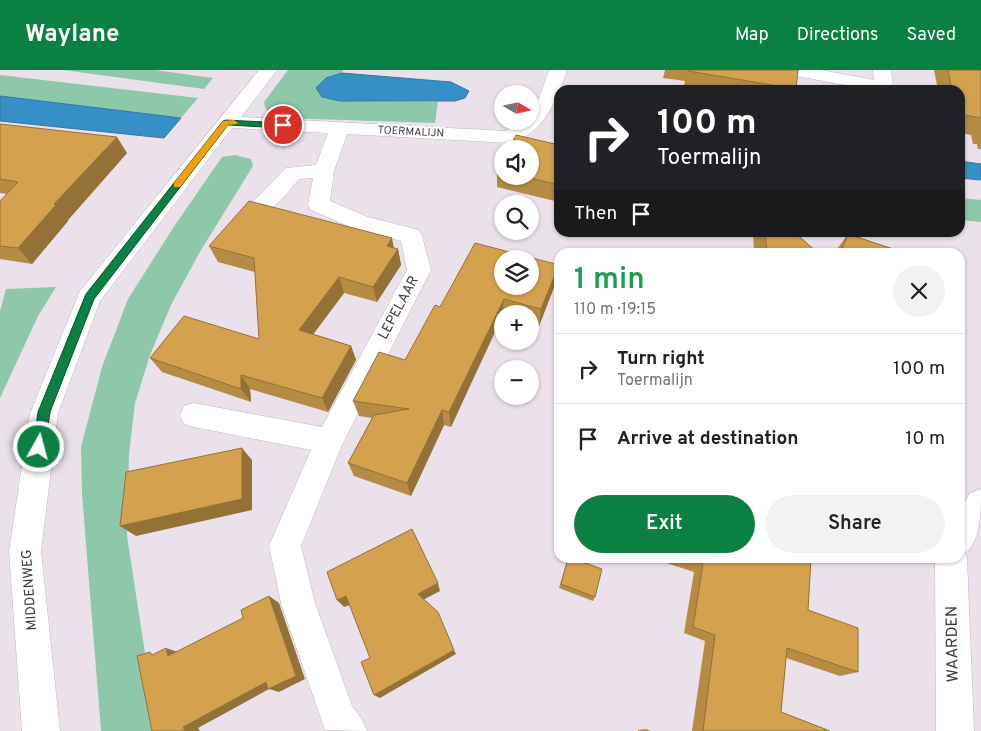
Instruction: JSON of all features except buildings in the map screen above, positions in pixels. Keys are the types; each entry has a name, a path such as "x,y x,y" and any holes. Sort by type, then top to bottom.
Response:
{"street":[{"name":"MIDDENWEG","path":"41,731 25,552 44,412 89,297 268,70"},
{"name":"TOERMALIJN","path":"226,122 510,137 532,123 548,98 558,70"},
{"path":"792,70 873,85"},
{"path":"882,70 884,85"},
{"name":"LEPELAAR","path":"336,726 298,603 285,546 329,441 419,270 411,236 361,223 319,205 324,171 339,128"},
{"path":"263,205 293,173 324,171"},
{"path":"194,415 329,441"},
{"path":"965,530 981,503"},
{"name":"WAARDEN","path":"951,563 955,731"}],"green space":[{"path":"63,70 155,70 213,78 204,89"},
{"path":"288,70 343,70 342,73 326,78 322,97 340,101 438,102 435,123 283,118 270,114 264,102"},
{"path":"0,75 198,98 181,118 0,96"},
{"path":"235,155 251,159 253,166 201,250 171,305 150,355 135,403 129,454 127,536 157,731 101,731 82,494 81,447 102,367 128,299 175,225 222,157"},
{"path":"965,198 981,200 981,222 965,220"},
{"path":"56,287 38,316 0,398 0,311 6,289"}],"water":[{"path":"342,73 451,82 469,91 465,98 455,101 340,101 322,97 316,88 326,78"},
{"path":"0,96 181,118 164,138 0,121"},
{"path":"965,162 981,164 981,180 965,178"}],"slow traffic":[{"path":"177,185 226,122 234,123"}],"route":[{"path":"39,447 44,412 89,297 226,122 283,125"}]}
